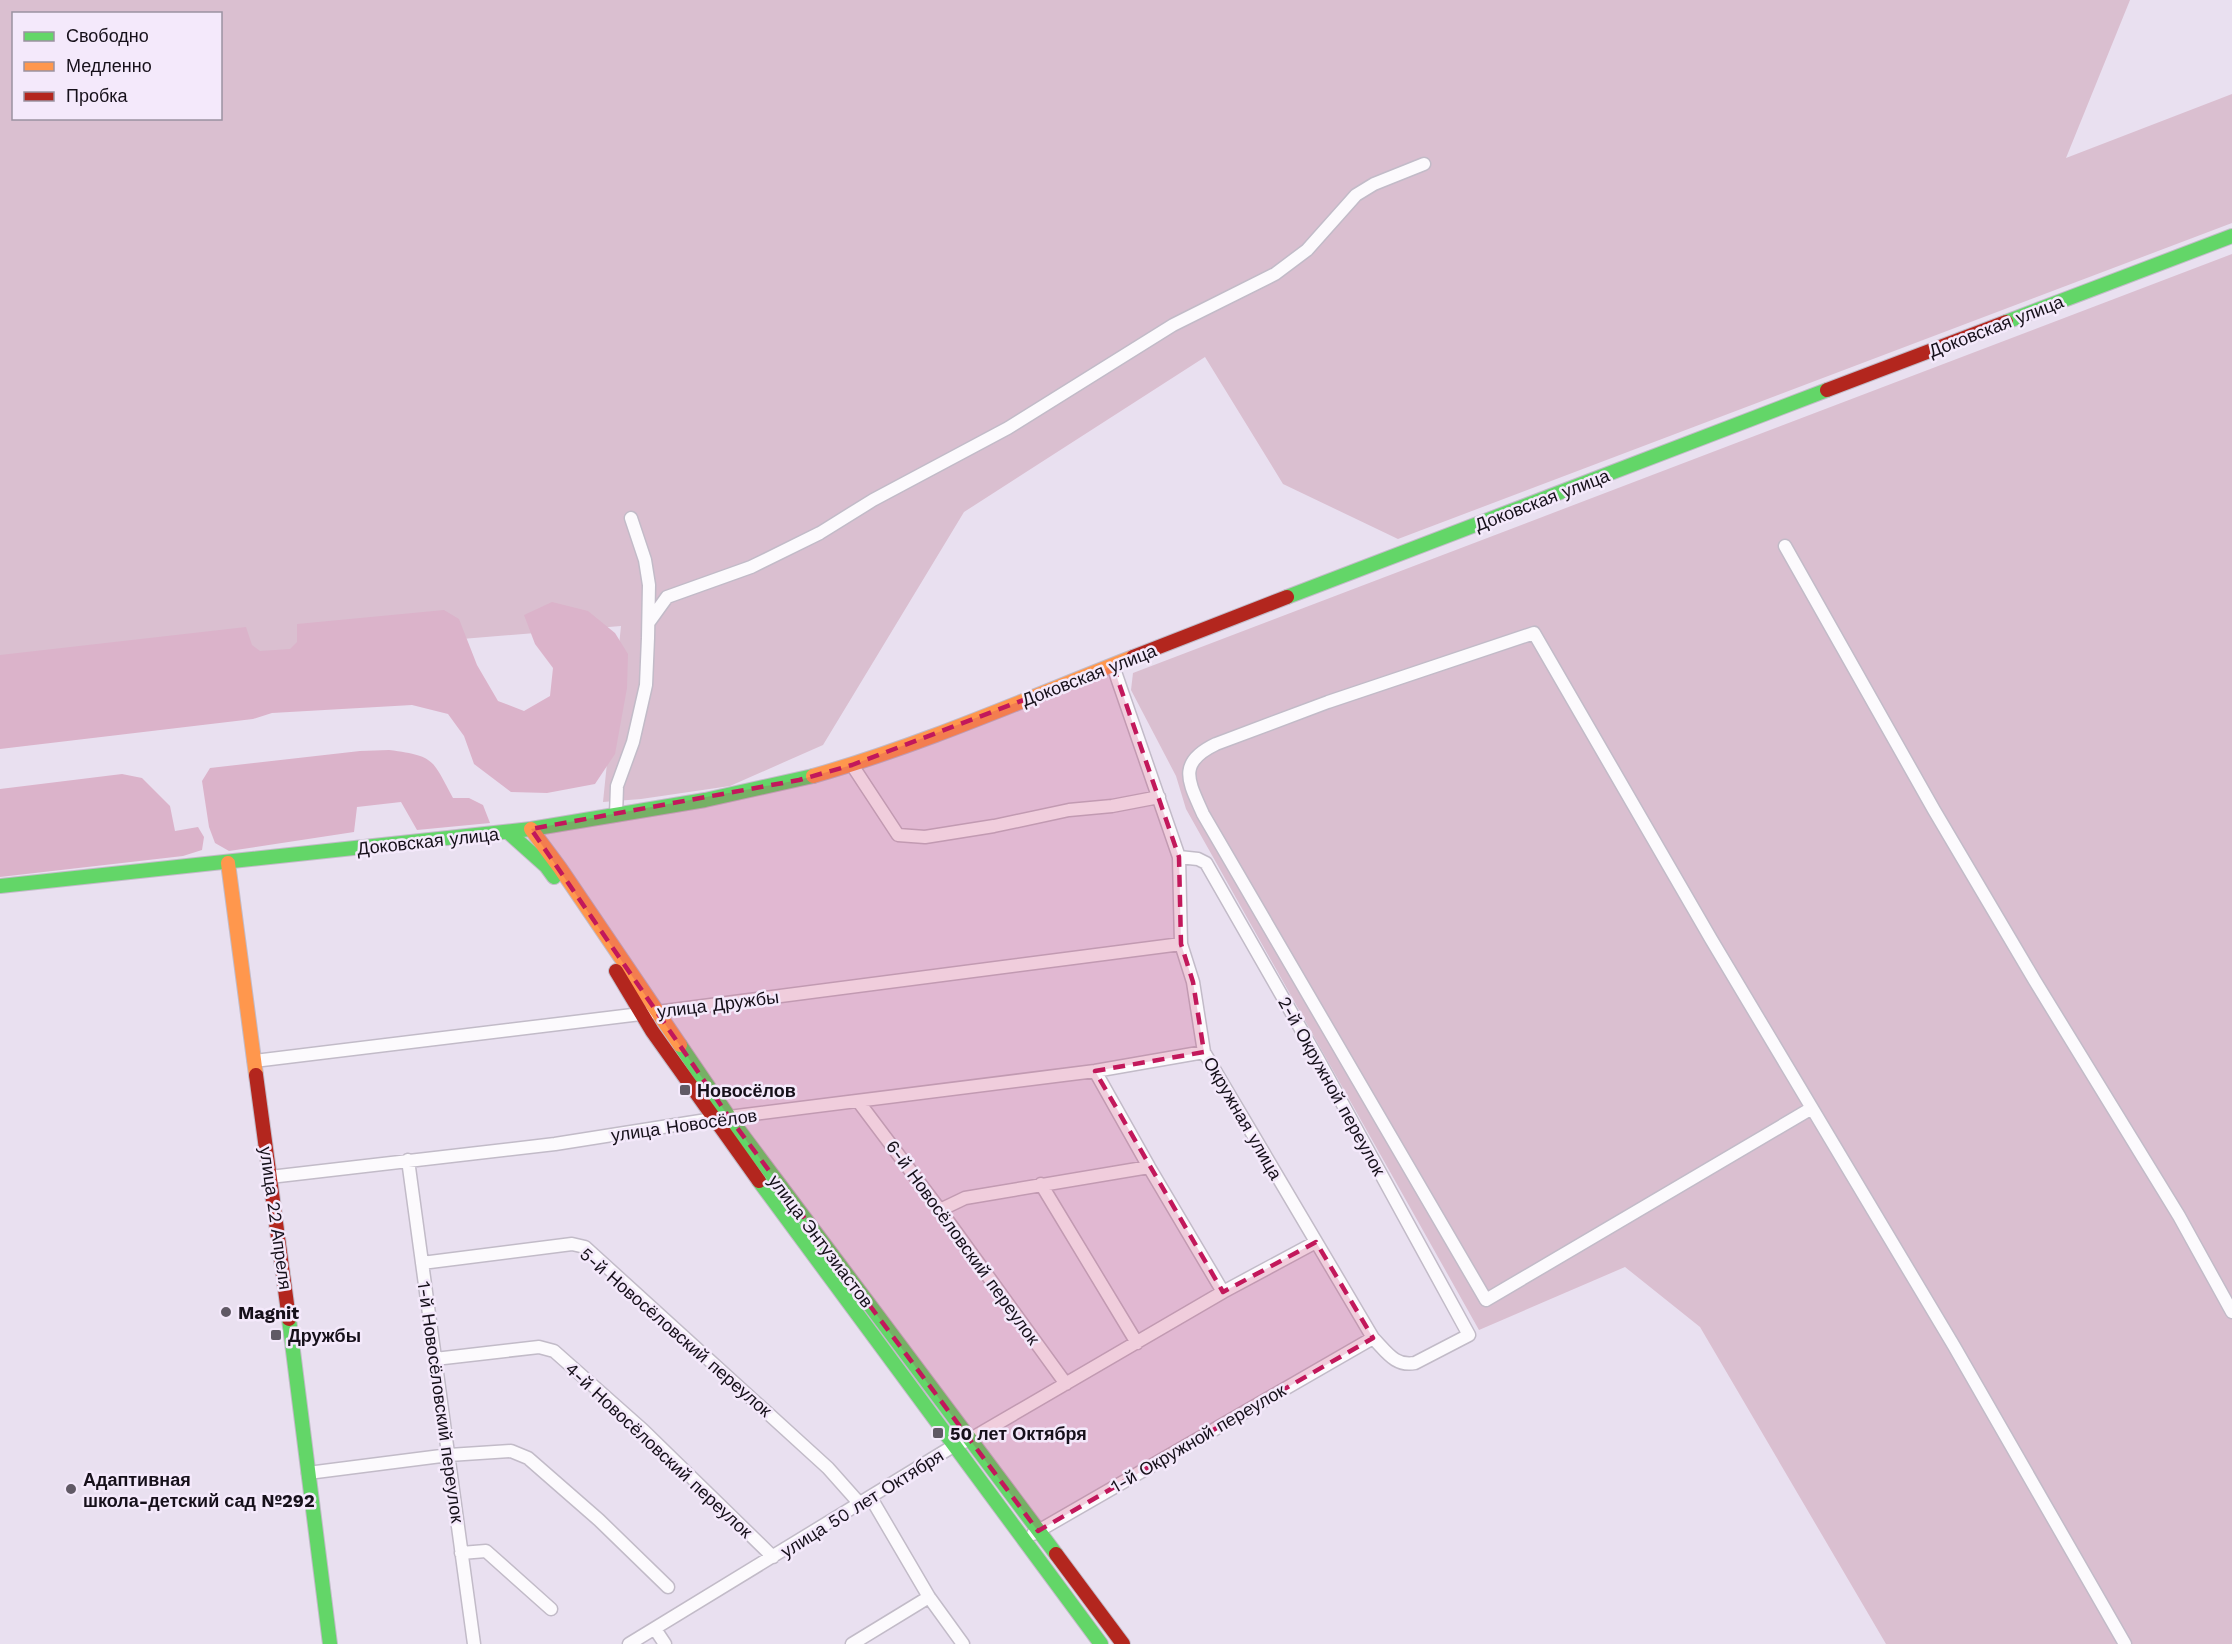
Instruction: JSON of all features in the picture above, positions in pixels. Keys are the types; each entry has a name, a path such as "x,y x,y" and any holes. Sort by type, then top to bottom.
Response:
{"main road":[{"name":"Доковская улица","path":"0,886 531,829 749,792 852,765 2232,236"},
{"name":"улица Энтузиастов","path":"531,829 560,868 650,1013 652,1031 713,1119 1101,1644"},
{"name":"улица Энтузиастов","path":"508,832 546,866 650,1013 1124,1644"},
{"name":"улица 22 Апреля","path":"228,863 330,1644"}],"street":[{"path":"649,622 667,597 750,567 820,533 873,500 1008,428 1173,325 1275,274 1307,250 1356,195 1374,184 1424,164"},
{"path":"616,815 617,786 633,742 646,685 649,585 645,560 631,518"},
{"path":"1785,546 1934,810 2035,981 2179,1216 2232,1312"},
{"path":"1812,1108 1486,1300 1203,814 1192,789 1189,772 1191,761 1200,752 1216,744 1328,702 1534,633 1710,939 1812,1108 1954,1346 2125,1644"},
{"name":"Окружная улица","path":"1113,666 1179,857 1181,944 1193,982 1204,1052 1373,1338 1397,1362 1405,1365 1415,1363 1469,1335"},
{"path":"852,765 898,835 925,837 994,826 1069,810 1159,798"},
{"name":"2-й Окружной переулок","path":"1179,857 1198,859 1206,863 1324,1069 1469,1335"},
{"name":"улица Дружбы","path":"254,1061 650,1013 1181,944"},
{"name":"улица Новосёлов","path":"270,1177 555,1144 713,1119 1095,1071 1204,1052"},
{"path":"1095,1071 1223,1292"},
{"name":"6-й Новосёловский переулок","path":"858,1101 1066,1384"},
{"name":"1-й Новосёловский переулок","path":"408,1160 474,1644"},
{"path":"940,1210 965,1198 1149,1167"},
{"path":"1041,1184 1137,1343"},
{"name":"улица 50 лет Октября","path":"629,1644 955,1446 1223,1292 1316,1242"},
{"name":"5-й Новосёловский переулок","path":"422,1263 572,1244 585,1247 865,1501 928,1597 963,1644"},
{"name":"1-й Окружной переулок","path":"1024,1539 1373,1338"},
{"name":"4-й Новосёловский переулок","path":"435,1359 539,1347 554,1351 644,1430 773,1557"},
{"path":"308,1473 449,1455 511,1451 528,1458 599,1520 668,1587"},
{"path":"461,1553 486,1551 550,1609"},
{"path":"852,1644 928,1597"},
{"path":"655,1629 665,1644"}],"highlighted area":[{"path":"1113,666 1179,857 1181,944 1193,982 1204,1052 1095,1071 1223,1292 1316,1242 1373,1338 1038,1531 729,1117 531,829 799,780 852,765"}],"shaded area":[{"path":"0,0 2130,0 2066,158 2232,94 2232,223 1398,539 1283,484 1205,357 964,512 823,745 730,786 603,802 621,626 0,677"},
{"path":"2232,254 2232,1644 1886,1644 1700,1327 1625,1267 1479,1330 1186,809 1176,776 1131,690 1133,673"},
{"path":"552,602 588,611 615,633 628,654 627,688 615,754 595,784 547,793 511,792 474,764 464,736 448,714 412,705 272,713 253,719 0,749 0,655 246,627 252,645 260,651 290,649 297,642 297,624 444,610 459,619 477,665 498,701 524,711 550,696 553,668 535,644 524,615"},
{"path":"389,750 415,755 430,762 436,767 453,798 469,798 483,805 490,823 417,830 401,802 357,807 354,832 229,851 215,843 209,827 202,781 210,768 360,751"},
{"path":"122,774 142,778 170,806 175,831 198,827 204,837 202,850 183,856 0,877 0,789"}],"traffic: fast":[{"path":"2006,322 2232,236"},
{"path":"1287,597 1827,390"},
{"path":"0,886 531,829 705,800 813,776"},
{"path":"508,832 546,866 554,877"},
{"path":"680,1045 729,1117 1056,1554"},
{"path":"759,1181 1101,1644"},
{"path":"289,1319 330,1644"}],"traffic: slow":[{"path":"813,776 934,736 1133,657"},
{"path":"531,829 680,1045"},
{"path":"228,863 256,1075"}],"traffic: jam":[{"path":"1827,390 2006,322"},
{"path":"1133,657 1287,597"},
{"path":"616,971 652,1031 759,1181"},
{"path":"256,1075 289,1319"},
{"path":"1056,1554 1123,1644"}],"place":[{"name":"Новосёлов","path":"685,1090"},
{"name":"Magnit","path":"226,1312"},
{"name":"Дружбы","path":"276,1335"},
{"name":"50 лет Октября","path":"938,1433"},
{"name":"Адаптивная школа-детский сад №292","path":"71,1489"}]}
